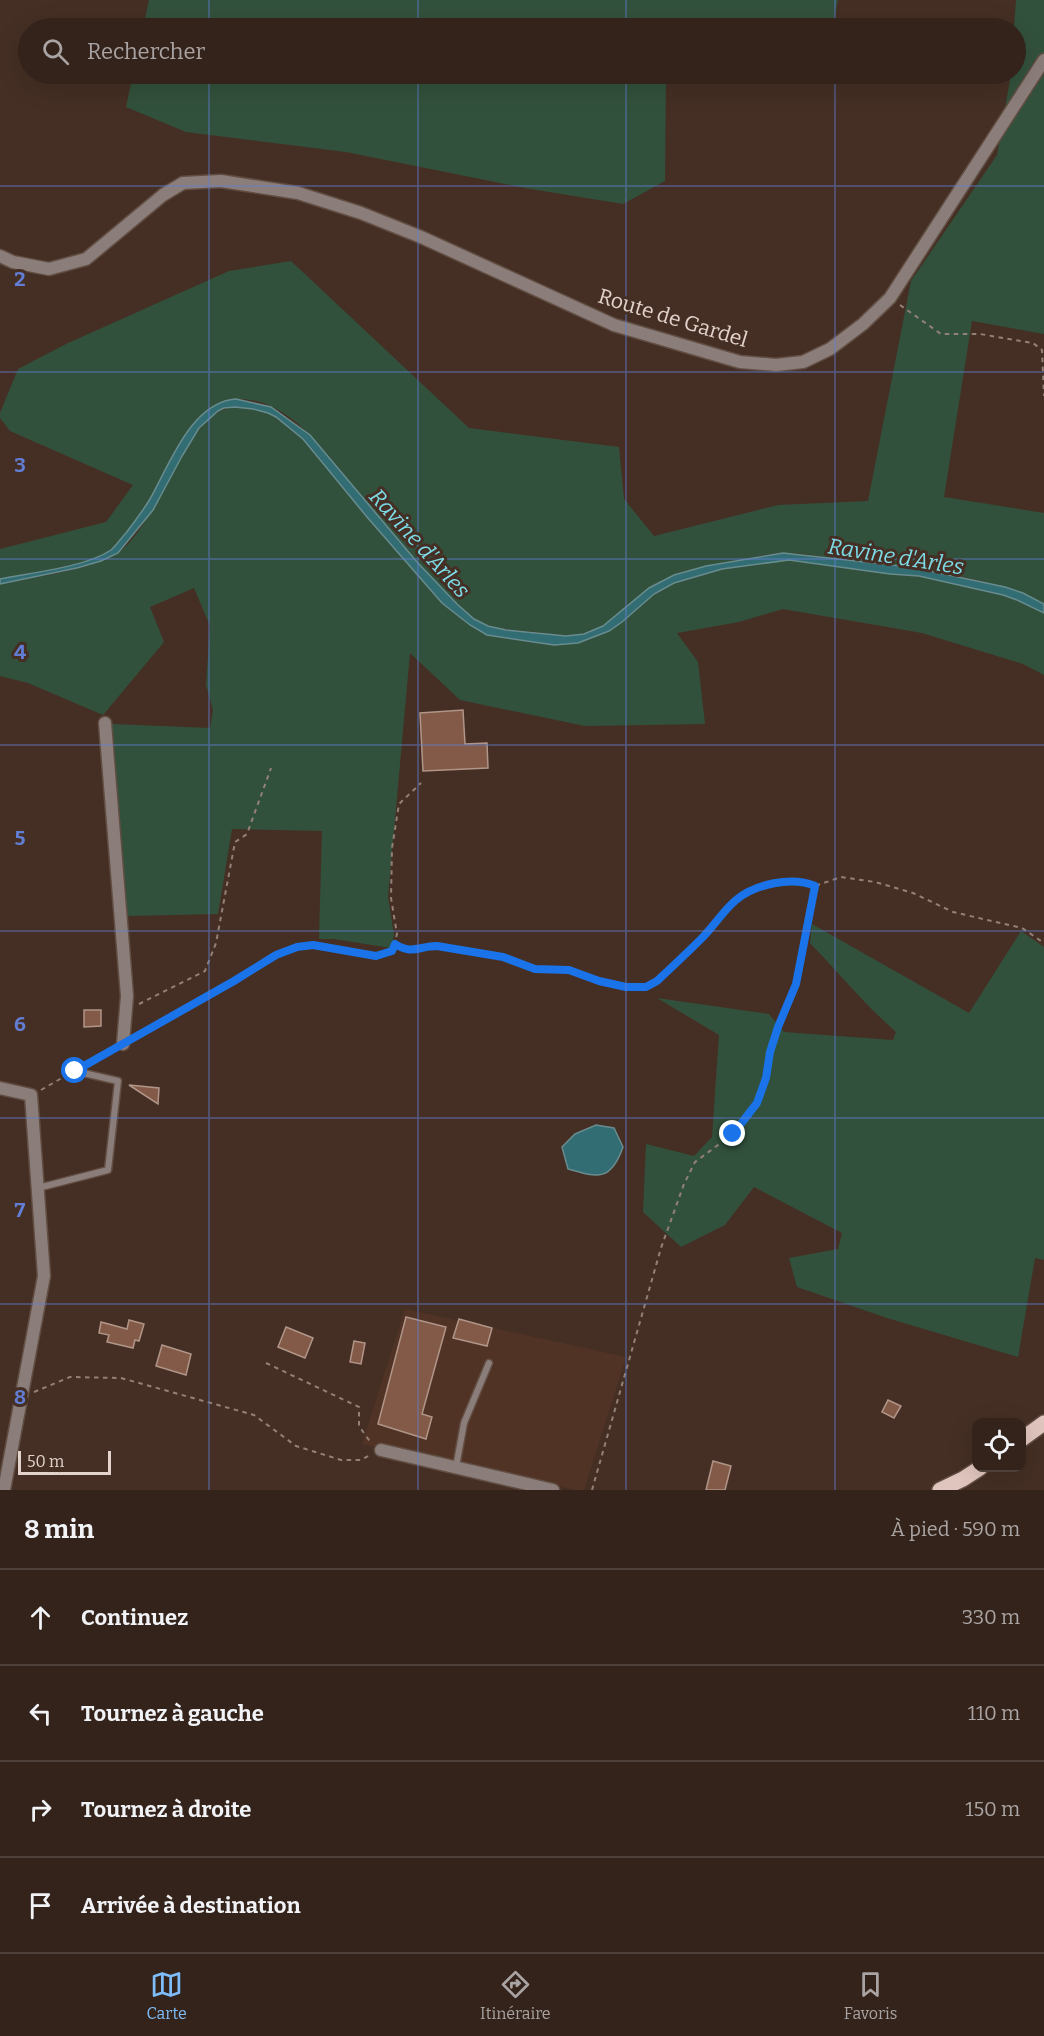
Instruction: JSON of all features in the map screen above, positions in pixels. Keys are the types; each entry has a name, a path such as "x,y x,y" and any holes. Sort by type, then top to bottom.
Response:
{"main road":[{"path":"1026,1436 1044,1423"},
{"path":"940,1490 973,1472"}],"street":[{"name":"Route de Gardel","path":"0,256 13,262 49,269 86,259 163,195 183,183 221,181 298,193 361,213 421,237 614,325 740,362 776,365 803,362 830,349 864,324 890,298 1044,60"},
{"path":"105,723 126,981 123,1044"},
{"path":"0,1088 31,1095 44,1276 3,1490"},
{"path":"381,1450 553,1490"}],"lane":[{"path":"37,1189 108,1170 118,1081 75,1071"},
{"path":"456,1467 464,1423 489,1363"}],"path":[{"path":"890,298 941,334 980,334 1033,343 1042,350 1044,396"},
{"path":"125,1014 137,1005 206,971 216,943 235,842 247,834 271,768"},
{"path":"31,1095 276,955 297,947 313,945 376,956 392,951 398,934 391,898 392,848 399,804 421,783"},
{"path":"395,944 408,950 437,946 493,955 535,969 569,970 599,981 639,988 657,981 702,938 736,900 746,894 773,884 804,881 815,886 841,877 875,882 913,893 953,912 1022,928 1044,944"},
{"path":"592,1490 661,1248 684,1184 695,1162 733,1134 757,1103 766,1078 770,1052 778,1027 796,984 815,886"},
{"path":"20,1403 38,1389 70,1377 121,1378 254,1415 296,1446 341,1460 361,1460 381,1450 370,1442 359,1426 359,1407 266,1363"}],"shaded area":[{"path":"405,1309 626,1357 584,1490 362,1444"}],"green space":[{"path":"149,0 838,0 834,18 145,18"},
{"path":"1016,0 1044,0 1044,334 972,321 944,497 1044,513 1044,604 998,586 949,574 806,554 781,553 705,566 671,576 651,588 605,625 586,633 557,635 494,627 481,623 460,608 406,550 321,447 292,419 258,402 239,399 223,402 208,410 196,421 175,451 144,510 114,548 105,554 77,564 0,579 0,549 106,522 133,485 10,431 0,418 0,413 18,369 66,344 229,271 291,261 469,428 619,447 624,499 654,536 778,505 868,501 911,281 997,155 1009,84 1026,84 1026,18 1015,18"},
{"path":"131,84 666,84 665,181 623,204 525,188 346,152 186,132 126,107"},
{"path":"235,407 268,413 303,439 442,603 487,635 554,645 578,643 609,631 654,594 674,583 722,569 789,560 919,576 1017,600 1044,613 1044,675 1023,664 922,633 783,609 739,622 677,633 698,662 705,724 585,726 460,700 410,653 388,897 394,935 391,948 334,939 319,939 322,831 232,829 218,914 127,916 112,724 210,728 213,710 206,685 210,626 194,588 150,607 164,642 103,715 28,683 0,676 0,584 79,568 109,558 119,552 134,537 148,517 187,446 201,427 217,413"},
{"path":"812,924 969,1013 1021,931 1044,947 1044,1260 1035,1258 1018,1357 887,1318 797,1287 789,1258 838,1249 842,1233 754,1187 725,1225 681,1247 643,1212 646,1144 694,1156 712,1137 719,1035 657,998 769,1014 784,1032 893,1040 896,1032 810,943"}],"water":[{"name":"Ravine d'Arles","path":"236,399 271,407 310,435 417,562 457,604 474,619 488,626 566,636 584,634 603,626 649,588 674,575 706,566 783,553 911,567 1005,587 1044,604 1044,613 1003,595 919,576 789,560 722,569 674,583 654,594 609,631 578,643 554,645 487,635 442,603 303,439 268,413 235,407 218,411 199,428 153,510 118,553 77,568 0,584 0,579 73,565 111,550 147,503 183,438 194,423 206,411 220,403"},
{"path":"596,1125 614,1128 623,1147 614,1166 603,1174 596,1175 568,1169 562,1147 575,1134"}],"building":[{"path":"463,710 465,744 487,743 488,768 423,771 420,713"},
{"path":"84,1010 101,1010 101,1026 84,1027"},
{"path":"129,1085 159,1088 158,1104"},
{"path":"406,1317 446,1327 422,1414 432,1417 426,1439 378,1424"},
{"path":"459,1319 492,1328 487,1346 453,1338"},
{"path":"129,1320 144,1324 139,1341 135,1340 133,1348 107,1342 109,1335 99,1333 101,1322 127,1329"},
{"path":"286,1327 313,1338 305,1358 278,1347"},
{"path":"354,1341 365,1343 361,1364 350,1362"},
{"path":"162,1345 191,1354 186,1375 156,1366"},
{"path":"888,1400 901,1406 894,1418 882,1412"},
{"path":"713,1461 731,1466 725,1490 706,1490"}],"route":[{"path":"75,1071 276,955 297,947 313,945 376,956 392,951 395,944 408,950 428,946 448,947 458,951 503,957 535,969 569,970 599,981 639,988 657,981 674,966 736,900 752,891 773,884 804,881 815,886 796,984 778,1027 770,1052 766,1078 757,1103 733,1134"}]}
